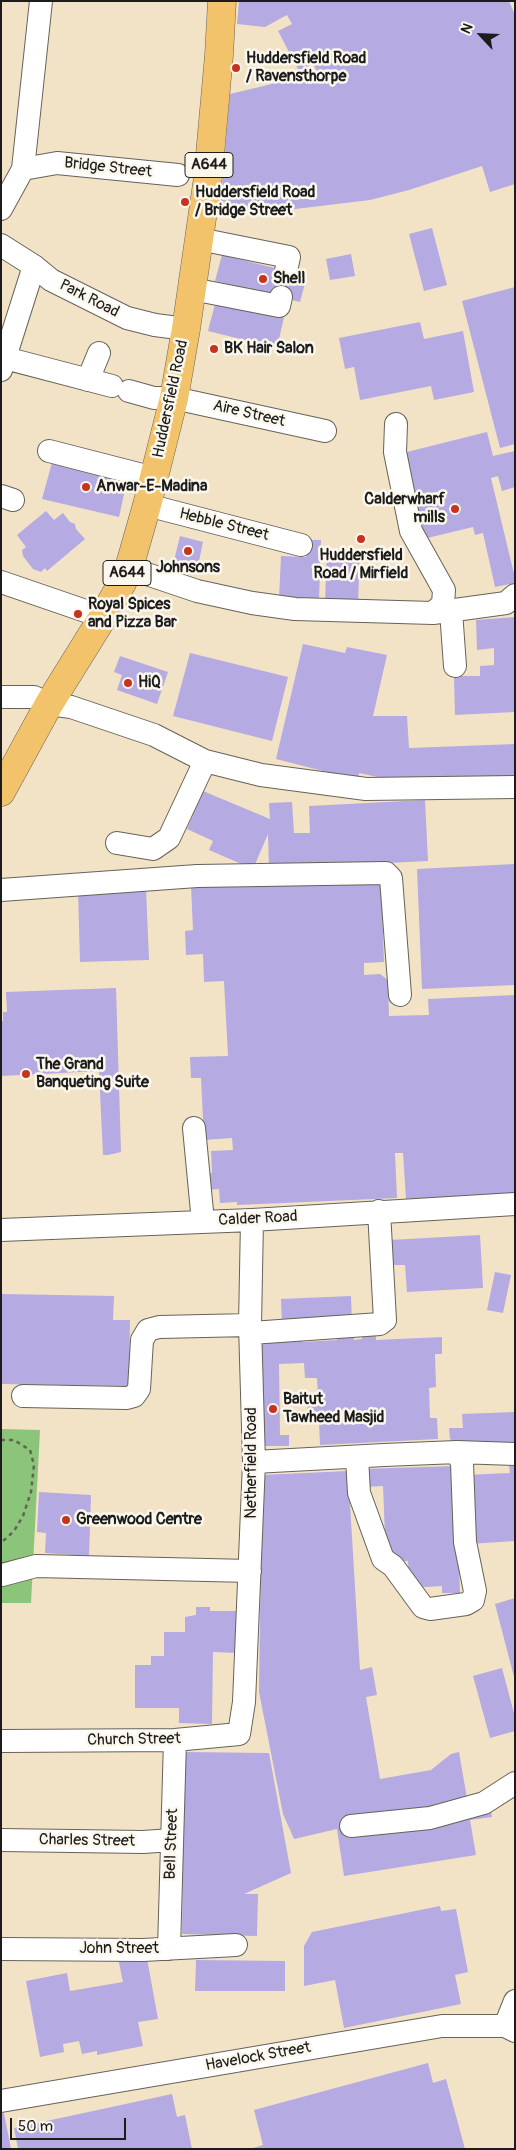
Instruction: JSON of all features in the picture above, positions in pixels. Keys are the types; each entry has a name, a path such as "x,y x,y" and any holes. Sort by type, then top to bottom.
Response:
{"highway":[{"name":"Huddersfield Road","path":"1,792 49,704 104,617 129,568 147,505 174,398 192,289 210,158 222,1"}],"street":[{"path":"1,209 23,169 41,1"},
{"name":"Bridge Street","path":"23,169 57,163 178,175"},
{"path":"199,240 289,257 286,271"},
{"name":"Park Road","path":"1,245 34,266 51,280 127,318 186,329"},
{"path":"2,362 34,266"},
{"path":"192,289 279,306 281,297"},
{"path":"88,380 99,353"},
{"name":"Aire Street","path":"2,362 88,380 154,398 174,398 325,431"},
{"path":"396,424 396,452 411,530 444,590 442,612 454,666"},
{"path":"49,451 154,478"},
{"name":"Hebble Street","path":"147,505 301,545"},
{"path":"129,568 197,591 252,603 295,609 442,612 506,603 515,595"},
{"path":"1,582 104,617"},
{"path":"1,697 34,697 49,704 71,707 154,735 205,761 261,775 366,789 515,787"},
{"path":"117,843 153,849 169,838 205,761"},
{"path":"1,890 197,876 386,873 391,878 400,995"},
{"path":"194,1128 203,1222"},
{"name":"Calder Road","path":"1,1230 252,1220 515,1204"},
{"path":"23,1396 126,1398 134,1396 139,1389 142,1340 148,1330 159,1328 250,1329 380,1324 384,1320 379,1211"},
{"name":"Netherfield Road","path":"244,1706 254,1462 250,1329 252,1220"},
{"path":"357,1457 360,1494 383,1559 392,1566 423,1607 430,1609 466,1604 473,1600 475,1591 465,1542 462,1463 457,1452"},
{"path":"254,1462 457,1452 515,1454"},
{"path":"2,1575 36,1566 250,1571"},
{"name":"Church Street","path":"1,1741 176,1740 239,1734 244,1706"},
{"name":"Bell Street","path":"169,1949 176,1740"},
{"path":"351,1826 430,1818 484,1803 515,1783"},
{"name":"Charles Street","path":"1,1840 143,1842 172,1840"},
{"name":"John Street","path":"1,1949 169,1949 236,1945"},
{"path":"510,2029 515,2001"},
{"name":"Havelock Street","path":"1,2101 442,2026 510,2029"}],"path":[{"path":"1,1440 14,1440 30,1450 34,1465 31,1492 23,1516 14,1532 1,1543"}],"green space":[{"path":"1,1429 40,1430 31,1603 1,1603"}],"building":[{"path":"239,1 509,1 515,15 515,184 490,192 482,166 409,190 370,200 287,210 242,211 220,209 230,94 318,73 313,64 299,71 278,31 292,24 287,15 265,27 237,24"},
{"path":"432,228 447,285 424,291 409,234"},
{"path":"351,254 355,276 330,280 326,259"},
{"path":"222,255 307,276 300,302 215,281"},
{"path":"515,287 515,444 500,448 462,301"},
{"path":"216,300 284,317 277,348 208,331"},
{"path":"420,322 424,339 463,331 474,392 434,400 431,386 360,400 354,367 345,369 339,338"},
{"name":"Calderwharf mills","path":"487,432 493,456 515,451 515,487 502,491 498,476 491,478 515,578 515,583 495,587 483,533 475,535 473,527 419,540 399,454"},
{"name":"Anwar-E-Madina","path":"53,459 128,476 119,517 42,499"},
{"name":"Anwar-E-Madina","path":"46,511 54,520 63,513 70,522 75,524 76,529 85,539 47,571 45,568 41,572 33,569 23,556 22,550 26,547 17,535"},
{"name":"Johnsons","path":"180,536 203,542 199,561 204,562 203,568 174,561"},
{"path":"306,540 321,540 319,600 279,599 281,556 306,557"},
{"path":"327,550 360,552 358,604 325,602"},
{"path":"515,617 515,712 455,715 454,676 480,676 480,666 494,665 494,648 477,650 476,620"},
{"path":"303,644 345,653 347,647 387,655 373,716 407,716 409,748 515,744 515,776 396,781 359,773 358,780 276,759"},
{"path":"190,653 288,677 272,741 173,716"},
{"path":"120,656 168,672 157,704 117,690 122,675 114,672"},
{"path":"203,791 270,819 269,803 292,802 294,833 310,833 309,806 425,800 428,861 269,869 268,834 253,869 209,850 213,841 187,829"},
{"path":"515,864 515,985 422,989 417,869"},
{"path":"381,878 384,962 364,963 364,975 380,974 388,980 389,1016 429,1015 428,999 515,995 515,1194 406,1199 403,1153 395,1153 397,1198 237,1205 237,1202 220,1203 219,1189 207,1190 204,1174 212,1173 211,1151 233,1150 232,1138 204,1140 201,1078 191,1078 190,1057 228,1056 224,981 204,982 203,954 186,955 185,931 193,930 191,886"},
{"path":"146,888 149,960 80,962 78,890"},
{"name":"The Grand Banqueting Suite","path":"116,988 121,1152 103,1155 99,1071 1,1076 1,1021 3,1021 3,1012 7,1012 6,992"},
{"path":"480,1235 483,1288 407,1292 405,1265 391,1265 390,1240"},
{"path":"495,1272 511,1275 503,1313 487,1310"},
{"path":"1,1294 114,1296 113,1320 130,1320 129,1386 1,1384"},
{"path":"351,1296 352,1323 282,1325 281,1299"},
{"path":"354,1332 354,1340 362,1339 362,1333 376,1333 376,1340 442,1337 442,1354 435,1354 436,1387 429,1388 430,1418 437,1418 438,1439 320,1445 319,1423 308,1424 307,1397 318,1397 317,1378 305,1378 304,1363 279,1364 280,1435 289,1435 289,1446 262,1446 261,1343 272,1343 271,1337 302,1336 302,1342 337,1340 337,1333"},
{"path":"515,1412 515,1446 455,1443 450,1439 449,1428 463,1428 462,1414"},
{"path":"455,1466 460,1593 442,1593 442,1586 409,1588 408,1561 386,1561 383,1486 363,1487 362,1469"},
{"path":"509,1466 515,1466 515,1541 469,1544 465,1475 510,1473"},
{"path":"348,1471 360,1670 372,1667 377,1695 366,1697 380,1779 431,1770 451,1754 459,1752 468,1804 489,1800 492,1817 470,1820 476,1855 344,1876 337,1829 294,1839 283,1814 259,1692 262,1475"},
{"path":"39,1492 91,1495 89,1556 45,1553 46,1533 37,1532"},
{"path":"515,1598 515,1677 514,1677 495,1604"},
{"path":"196,1607 210,1607 210,1611 237,1611 236,1653 213,1652 212,1724 179,1723 179,1708 135,1708 135,1665 151,1665 151,1656 164,1656 164,1632 185,1632 185,1617 196,1615"},
{"path":"502,1668 515,1717 515,1731 490,1738 473,1676"},
{"path":"184,1752 269,1753 291,1873 244,1894 258,1894 257,1936 182,1934"},
{"path":"440,1906 441,1911 456,1909 468,1972 455,1975 461,2004 344,2028 335,1980 304,1986 304,1946 312,1932"},
{"path":"146,1953 158,2019 138,2022 143,2046 97,2055 97,2051 82,2054 79,2041 63,2044 64,2052 40,2057 26,1981 67,1973 70,1991 123,1982 118,1958"},
{"path":"196,1960 285,1961 285,1991 195,1991"},
{"path":"428,2063 433,2083 446,2079 465,2149 250,2149 263,2145 254,2110"},
{"path":"172,2094 177,2117 185,2115 192,2149 18,2149 14,2128"},
{"path":"4,2113 11,2149 1,2149 1,2114"}],"place":[{"name":"Huddersfield Road / Ravensthorpe","path":"236,68"},
{"name":"Huddersfield Road / Bridge Street","path":"185,202"},
{"name":"Shell","path":"263,279"},
{"name":"BK Hair Salon","path":"214,349"},
{"name":"Anwar-E-Madina","path":"86,487"},
{"name":"Calderwharf mills","path":"455,509"},
{"name":"Huddersfield Road / Mirfield","path":"361,539"},
{"name":"Johnsons","path":"188,551"},
{"name":"Royal Spices and Pizza Bar","path":"78,614"},
{"name":"HiQ","path":"128,683"},
{"name":"The Grand Banqueting Suite","path":"26,1074"},
{"name":"Baitut Tawheed Masjid","path":"273,1409"},
{"name":"Greenwood Centre","path":"66,1520"}]}
